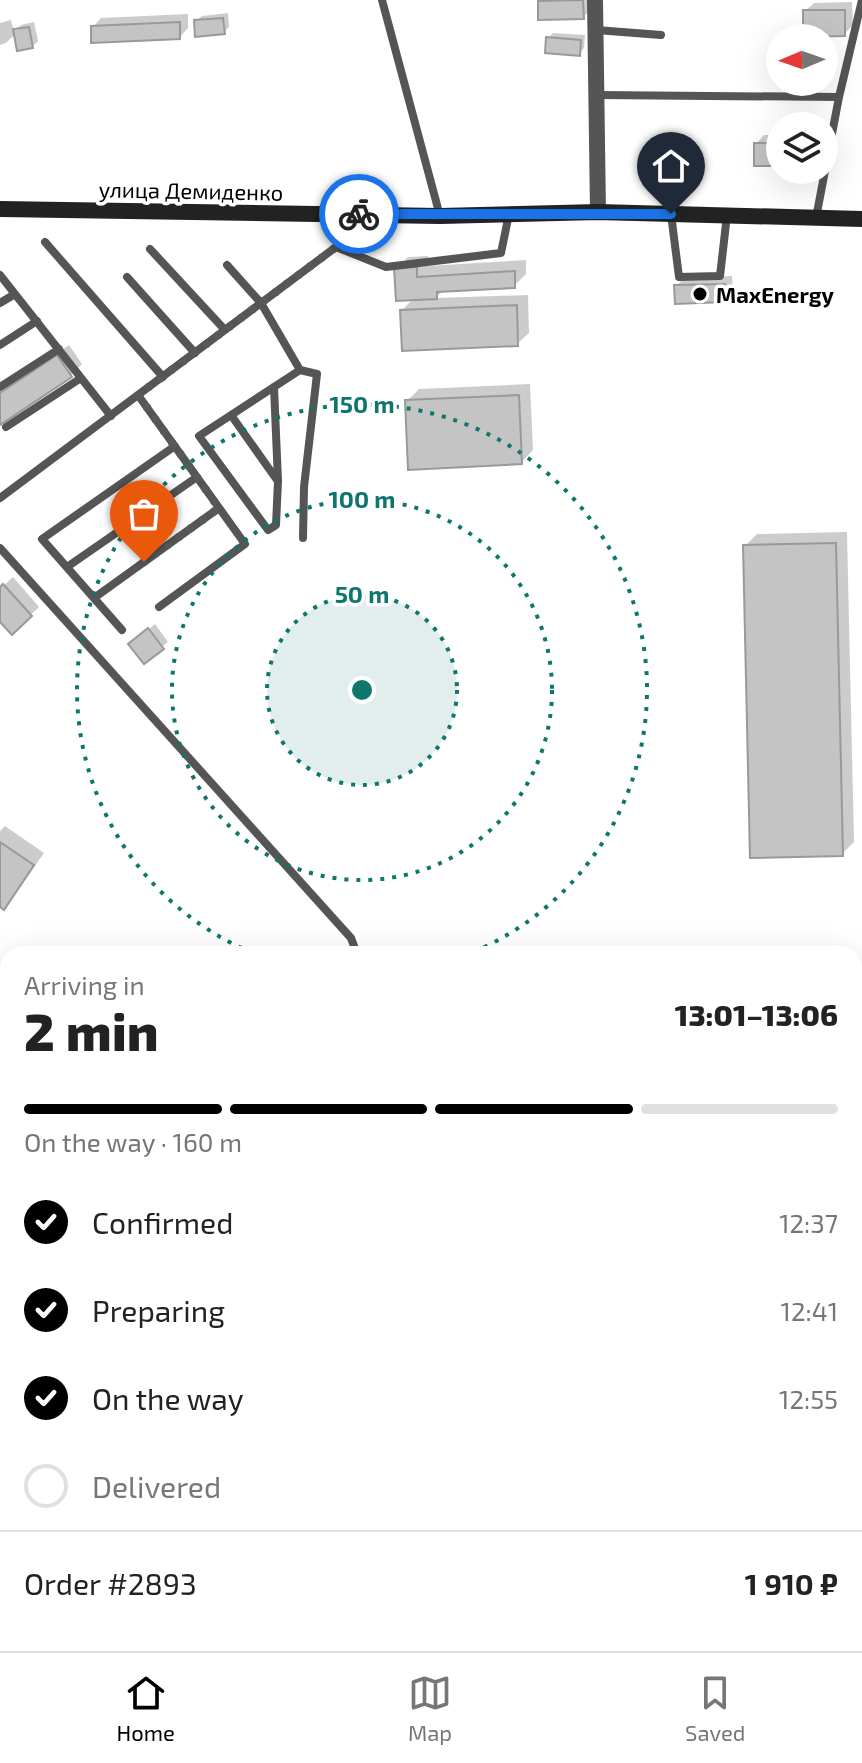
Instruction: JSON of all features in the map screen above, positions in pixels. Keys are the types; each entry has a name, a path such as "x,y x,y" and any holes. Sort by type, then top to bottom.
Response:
{"main road":[{"name":"улица Демиденко","path":"2,205 440,216 598,212 862,219"}],"street":[{"path":"595,0 598,212"}],"lane":[{"path":"382,0 440,216"},
{"path":"816,218 839,97 862,0"},
{"path":"595,30 661,35"},
{"path":"596,95 839,97"},
{"path":"0,498 336,247 354,214"},
{"path":"336,247 386,267 501,253 509,214"},
{"path":"671,214 679,277 720,276 727,215"},
{"path":"45,242 163,377"},
{"path":"150,249 225,330"},
{"path":"227,265 261,303 300,370"},
{"path":"0,275 111,416"},
{"path":"127,277 195,353"},
{"path":"0,303 15,294"},
{"path":"0,345 37,321"},
{"path":"0,387 59,349"},
{"path":"274,387 278,481 276,525 268,530 199,436 300,370 317,374 304,487 303,538"},
{"path":"6,427 81,378"},
{"path":"138,395 245,544 159,607"},
{"path":"231,415 278,481"},
{"path":"122,630 42,539 175,446"},
{"path":"67,567 197,477"},
{"path":"94,598 219,508"},
{"path":"0,548 351,938 354,946"}],"building":[{"path":"583,0 584,19 538,20 538,1"},
{"path":"803,10 845,10 845,36 838,36 838,24 803,24"},
{"path":"223,18 225,34 195,37 194,20"},
{"path":"180,22 180,39 91,43 91,26"},
{"path":"29,27 33,48 17,51 13,29"},
{"path":"546,37 581,40 580,56 545,53"},
{"path":"754,143 766,143 766,166 754,166"},
{"path":"417,267 417,277 515,271 515,288 437,292 437,299 396,301 394,268"},
{"name":"MaxEnergy","path":"725,284 725,302 675,304 674,285"},
{"path":"517,305 518,346 402,351 400,310"},
{"path":"57,355 72,377 0,425 0,393"},
{"path":"519,395 522,464 408,470 405,400"},
{"path":"836,543 843,856 750,858 743,545"},
{"path":"3,584 32,616 12,635 0,622 0,587"},
{"path":"148,628 164,649 144,664 128,644"},
{"path":"0,842 34,865 4,910 0,907"}],"way so far":[{"path":"144,562 219,508 138,395 336,247 354,214 359,214"}],"place":[{"name":"MaxEnergy","path":"700,294"}],"route":[{"path":"359,214 671,214"}]}
